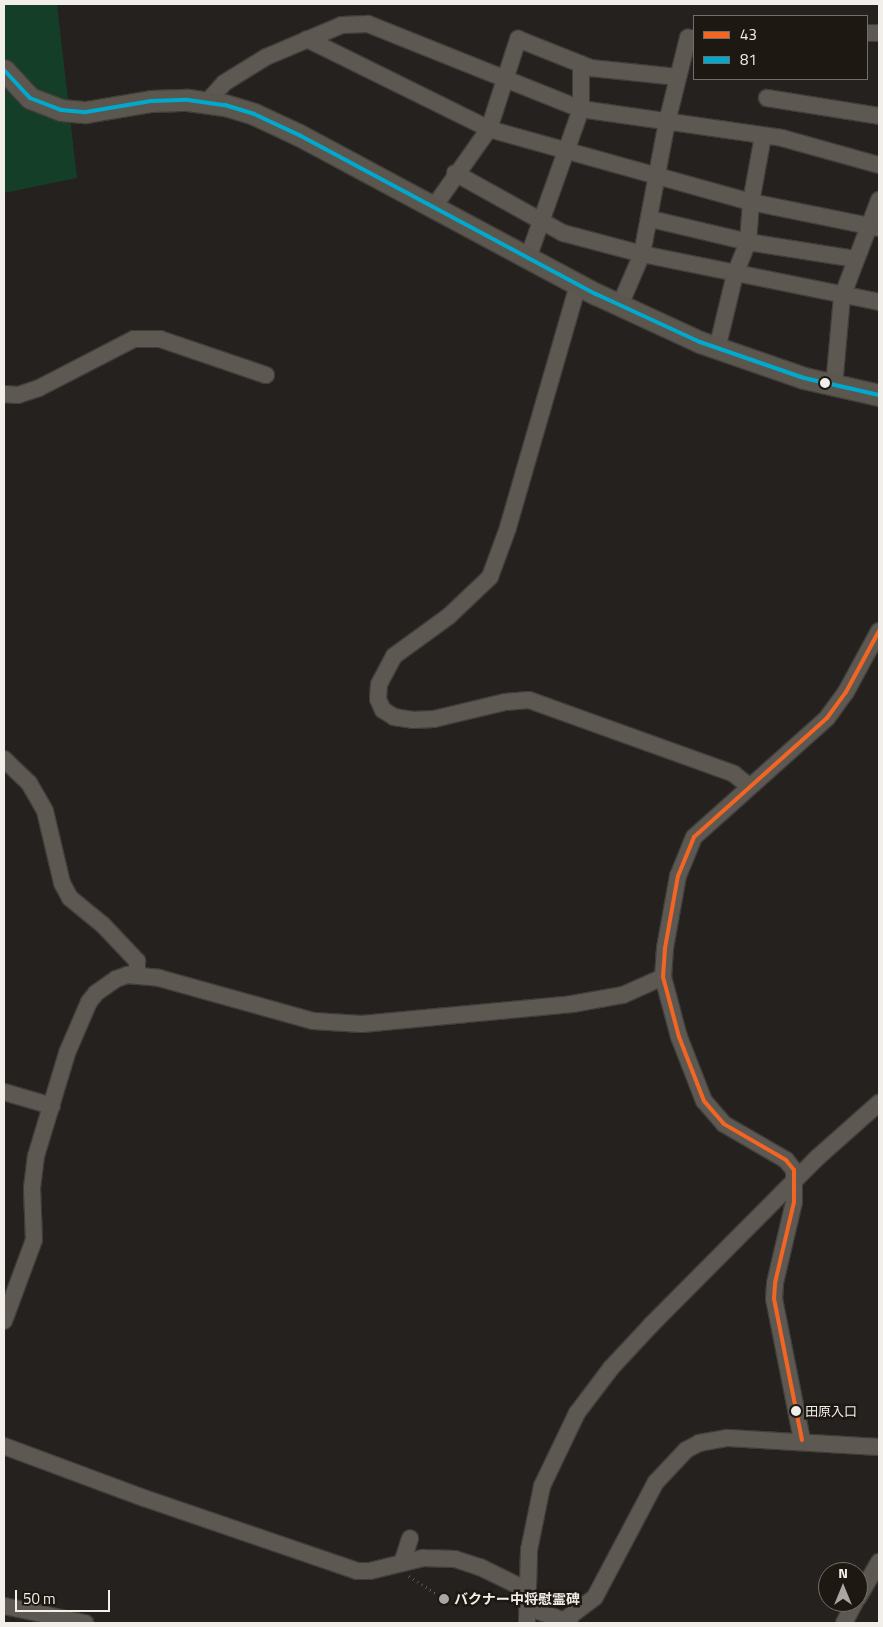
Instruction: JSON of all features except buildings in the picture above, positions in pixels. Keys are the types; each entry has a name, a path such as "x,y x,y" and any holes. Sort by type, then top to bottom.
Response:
{"main road":[{"path":"4,70 30,98 67,111 86,112 150,101 208,101 254,114 285,128 620,306 717,349 834,386 879,395"}],"street":[{"path":"208,101 238,73 307,39 342,26 368,24 506,81 581,109 763,136 879,165"},
{"path":"620,306 642,254 651,219 656,176 667,122 688,38 693,38"},
{"path":"307,39 489,129 751,202 874,226"},
{"path":"433,208 455,173 489,129 518,39 581,64 678,77"},
{"path":"528,258 581,109 581,64"},
{"path":"767,98 879,116"},
{"path":"717,349 735,274 748,242 751,202 763,136"},
{"path":"455,173 563,233 642,254 842,297 879,302"},
{"path":"834,386 842,297 855,259 874,226 879,200"},
{"path":"651,219 748,242 855,259"},
{"path":"578,284 508,528 490,577 449,616 394,656 379,684 378,699 384,710 394,717 413,720 434,719 505,702 529,700 734,774 749,786"},
{"path":"4,394 18,395 39,388 134,339 160,339 266,375"},
{"path":"802,1440 774,1299 775,1283 794,1202 794,1170 786,1160 724,1124 704,1101 682,1046 663,977 678,876 687,849 705,825 827,718 846,692 879,631"},
{"path":"4,759 29,783 45,811 62,883 70,898 103,925 137,961 137,975"},
{"path":"4,1321 34,1240 34,1172 67,1053 89,1002 96,992 116,979 137,975 313,1021 362,1024 572,1004 623,995 663,977"},
{"path":"4,1092 52,1106"},
{"path":"879,1103 847,1129 652,1324 612,1368 577,1413 542,1486 529,1550 527,1615 568,1621 595,1597 656,1482 686,1450 699,1443 728,1438 802,1440 879,1447"},
{"path":"4,1446 144,1498 357,1571 405,1569 422,1558 455,1559 480,1566 527,1590"},
{"path":"405,1569 410,1538"},
{"path":"868,1581 879,1562"},
{"path":"4,1606 85,1623"},
{"path":"844,1623 850,1612"}],"path":[{"path":"405,1569 437,1594"}],"green space":[{"path":"4,4 57,4 77,178 4,193"}],"transit line":[{"name":"81","path":"4,70 30,98 61,110 86,112 151,101 188,100 225,105 254,114 299,135 596,294 700,342 804,378 879,395"},
{"name":"43","path":"802,1440 774,1299 775,1283 794,1202 794,1170 786,1160 724,1124 704,1101 679,1037 663,977 665,948 678,876 694,837 827,718 846,692 879,631"}],"place":[{"name":"田原入口","path":"796,1411"},
{"name":"バクナー中将慰霊碑","path":"444,1599"}]}
